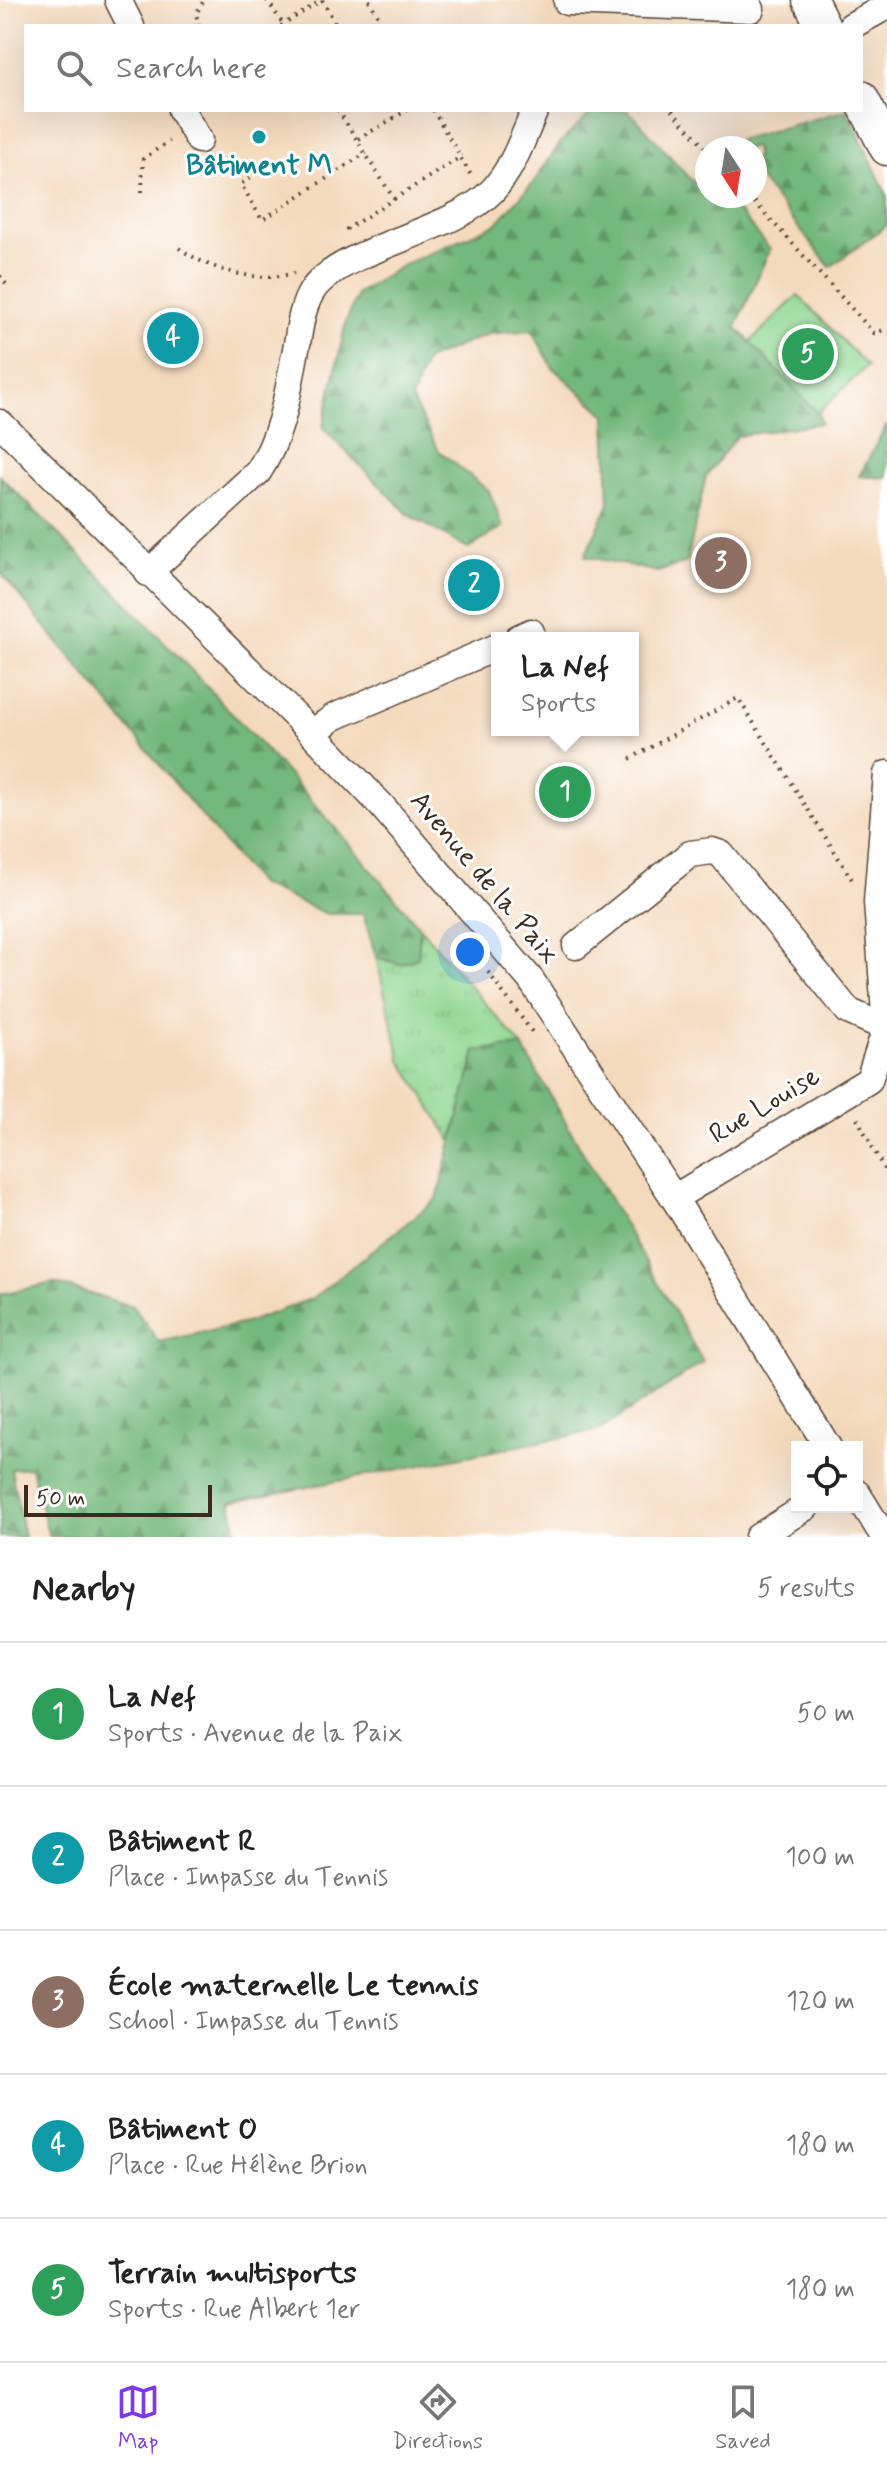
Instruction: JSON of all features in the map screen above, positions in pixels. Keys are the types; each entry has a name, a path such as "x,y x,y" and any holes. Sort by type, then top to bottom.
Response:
{"main road":[{"path":"810,0 822,24"},
{"path":"863,102 887,148"}],"street":[{"path":"118,0 130,24"},
{"path":"855,24 887,6"},
{"path":"569,9 751,9"},
{"path":"148,573 258,472 269,455 282,422 304,308 313,289 336,270 483,199 506,173 534,112"},
{"name":"Avenue de la Paix","path":"0,423 381,805 531,980 674,1198 824,1441"},
{"path":"312,733 334,717 491,650"},
{"path":"882,1059 886,1028 879,920 887,774"},
{"path":"576,946 690,854 712,851 721,854 848,1011 886,1028"},
{"name":"Rue Louise","path":"674,1198 869,1080 882,1059"},
{"path":"863,1503 884,1537"},
{"path":"758,1537 796,1513"}],"path":[{"path":"198,24 196,14 204,0"},
{"path":"267,0 282,24"},
{"path":"286,24 322,0 336,24"},
{"path":"369,0 383,24"},
{"path":"339,112 394,199"},
{"path":"390,112 394,118"},
{"path":"357,139 404,112"},
{"path":"434,112 462,156 483,199"},
{"path":"674,112 695,136"},
{"path":"142,192 143,159 190,125"},
{"path":"257,173 241,184 262,220 366,153"},
{"path":"364,257 347,229 462,156"},
{"path":"760,208 874,333 887,329"},
{"path":"179,248 195,260 255,277 279,278 303,271 313,289"},
{"path":"0,276 9,288"},
{"path":"630,759 738,698 879,920"},
{"path":"486,970 540,1044"},
{"path":"844,1095 887,1175"}],"green space":[{"path":"592,112 629,112 695,182 695,208 734,208 770,249 736,327 818,413 821,423 737,436 706,476 687,562 658,572 585,556 609,504 606,415 553,368 532,330 488,334 426,360 411,399 439,451 489,491 503,527 468,549 408,514 323,428 346,322 358,293 403,265 496,224 533,183 561,142"},
{"path":"848,112 887,195 887,225 830,267 767,188 767,136 752,136"},
{"path":"798,295 867,366 818,413 750,342"},
{"path":"887,425 887,478 859,476"},
{"path":"0,476 216,696 371,869 420,928 418,958 400,964 376,957 363,914 327,914 258,884 0,572"},
{"path":"420,928 522,1046 476,1051 452,1141 401,1060 376,957 400,964 418,958"},
{"path":"522,1046 703,1362 600,1430 231,1502 238,1537 49,1537 31,1467 11,1469 24,1537 0,1537 0,1294 53,1283 133,1306 159,1342 246,1323 313,1298 437,1199 476,1051"}],"place":[{"name":"Bâtiment M","path":"259,137"},
{"name":"Bâtiment O","path":"173,338"},
{"name":"Terrain multisports","path":"808,354"},
{"name":"École maternelle Le tennis","path":"721,563"},
{"name":"Bâtiment R","path":"474,585"},
{"name":"La Nef","path":"565,792"}]}
